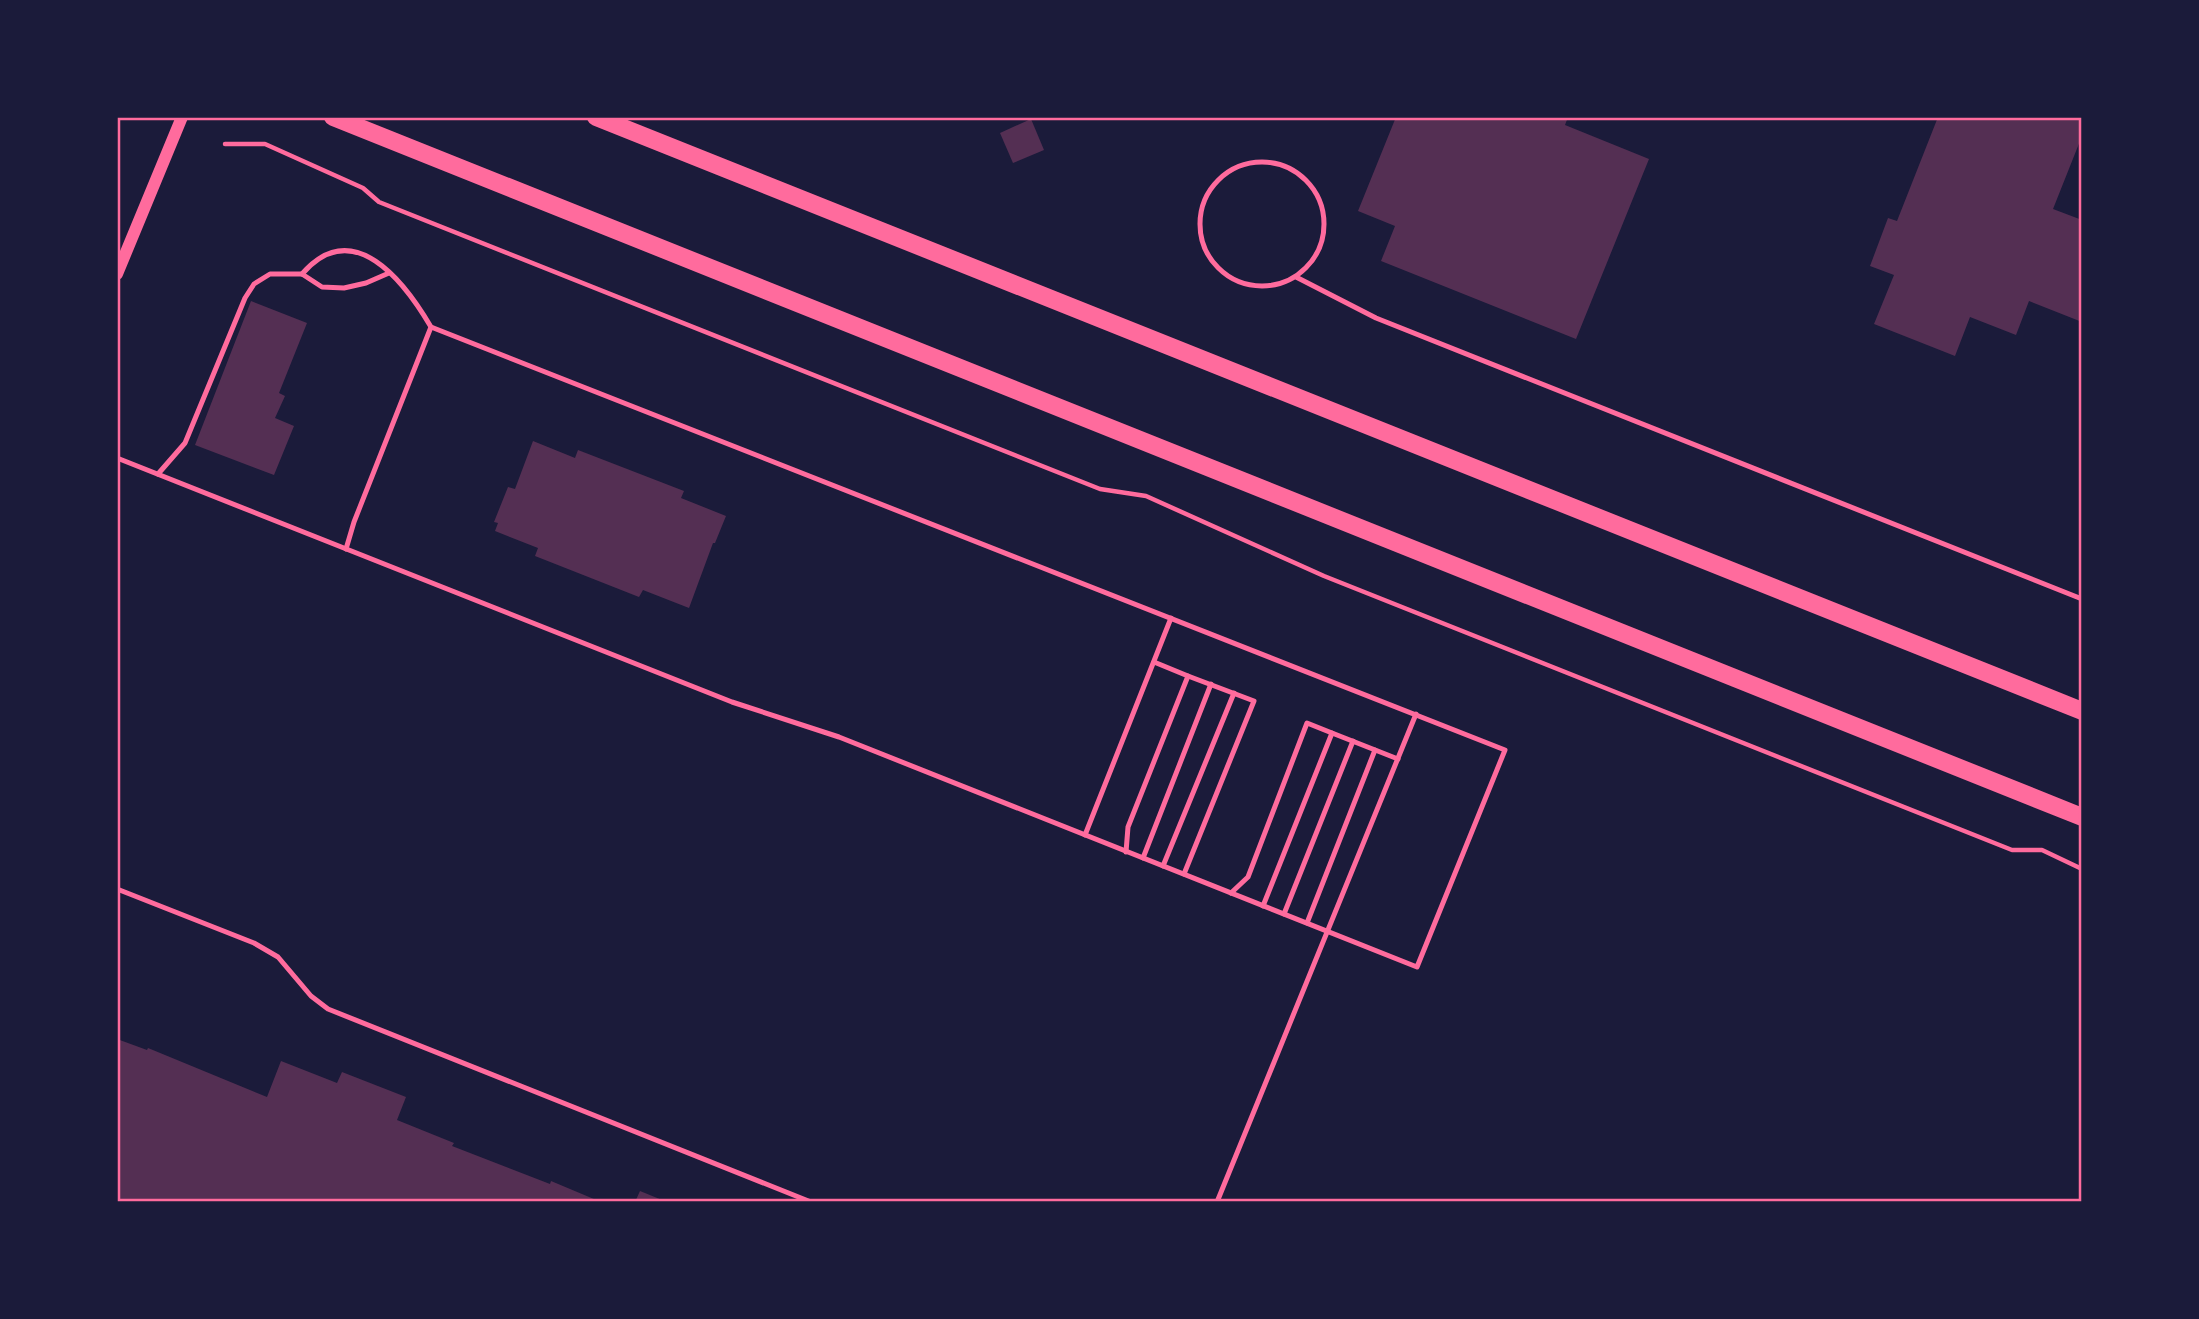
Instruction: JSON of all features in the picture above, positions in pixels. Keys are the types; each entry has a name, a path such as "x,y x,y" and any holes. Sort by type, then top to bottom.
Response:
{"main road":[{"path":"333,117 2082,817"},
{"path":"596,117 2082,711"}],"street":[{"path":"117,274 182,117"}],"lane":[{"path":"1296,277 1310,264 1321,246 1325,226 1322,205 1313,187 1298,173 1282,165 1264,161 1228,170 1212,185 1201,205 1199,226 1203,248 1215,266 1232,279 1253,286 1275,285 1296,277 1376,318 2082,599"},
{"path":"117,458 732,702 839,737 1417,967 1505,750 431,327 416,302 370,255 351,250 331,252 310,264 302,274"},
{"path":"158,474 185,443 245,298 254,284 270,274 302,274 323,287 344,288 366,283 389,273"},
{"path":"346,549 354,522 431,327"},
{"path":"1085,835 1171,618"},
{"path":"1154,662 1254,701 1184,874"},
{"path":"1126,852 1128,827 1188,676"},
{"path":"1143,858 1211,684"},
{"path":"1163,866 1234,693"},
{"path":"1217,1202 1416,714"},
{"path":"1230,893 1248,877 1307,723 1398,759"},
{"path":"1262,906 1332,733"},
{"path":"1284,914 1353,741"},
{"path":"1307,923 1376,750"},
{"path":"117,889 254,943 278,957 311,996 328,1009 811,1202"}],"path":[{"path":"225,144 265,144 363,188 379,202 1100,489 1146,496 1324,576 2011,850 2042,850 2082,869"}],"building":[{"path":"1396,117 1568,117 1565,125 1649,159 1576,339 1381,261 1395,226 1358,211"},
{"path":"1938,117 2082,117 2082,136 2053,209 2082,220 2082,322 2029,301 2016,335 1970,317 1955,356 1874,324 1894,275 1870,266 1888,218 1897,221"},
{"path":"1031,119 1044,150 1013,163 1000,133"},
{"path":"251,301 307,323 279,393 285,396 275,418 294,426 274,475 195,445"},
{"path":"533,441 575,458 578,450 684,491 681,498 726,516 689,608 643,590 639,597 535,556 538,548 495,531 498,523 494,522 508,487 515,489"},
{"path":"117,1039 147,1050 148,1048 267,1097 281,1061 337,1083 342,1072 406,1097 397,1120 454,1143 452,1146 601,1202 117,1202"},
{"path":"640,1191 667,1202 635,1202"}]}
